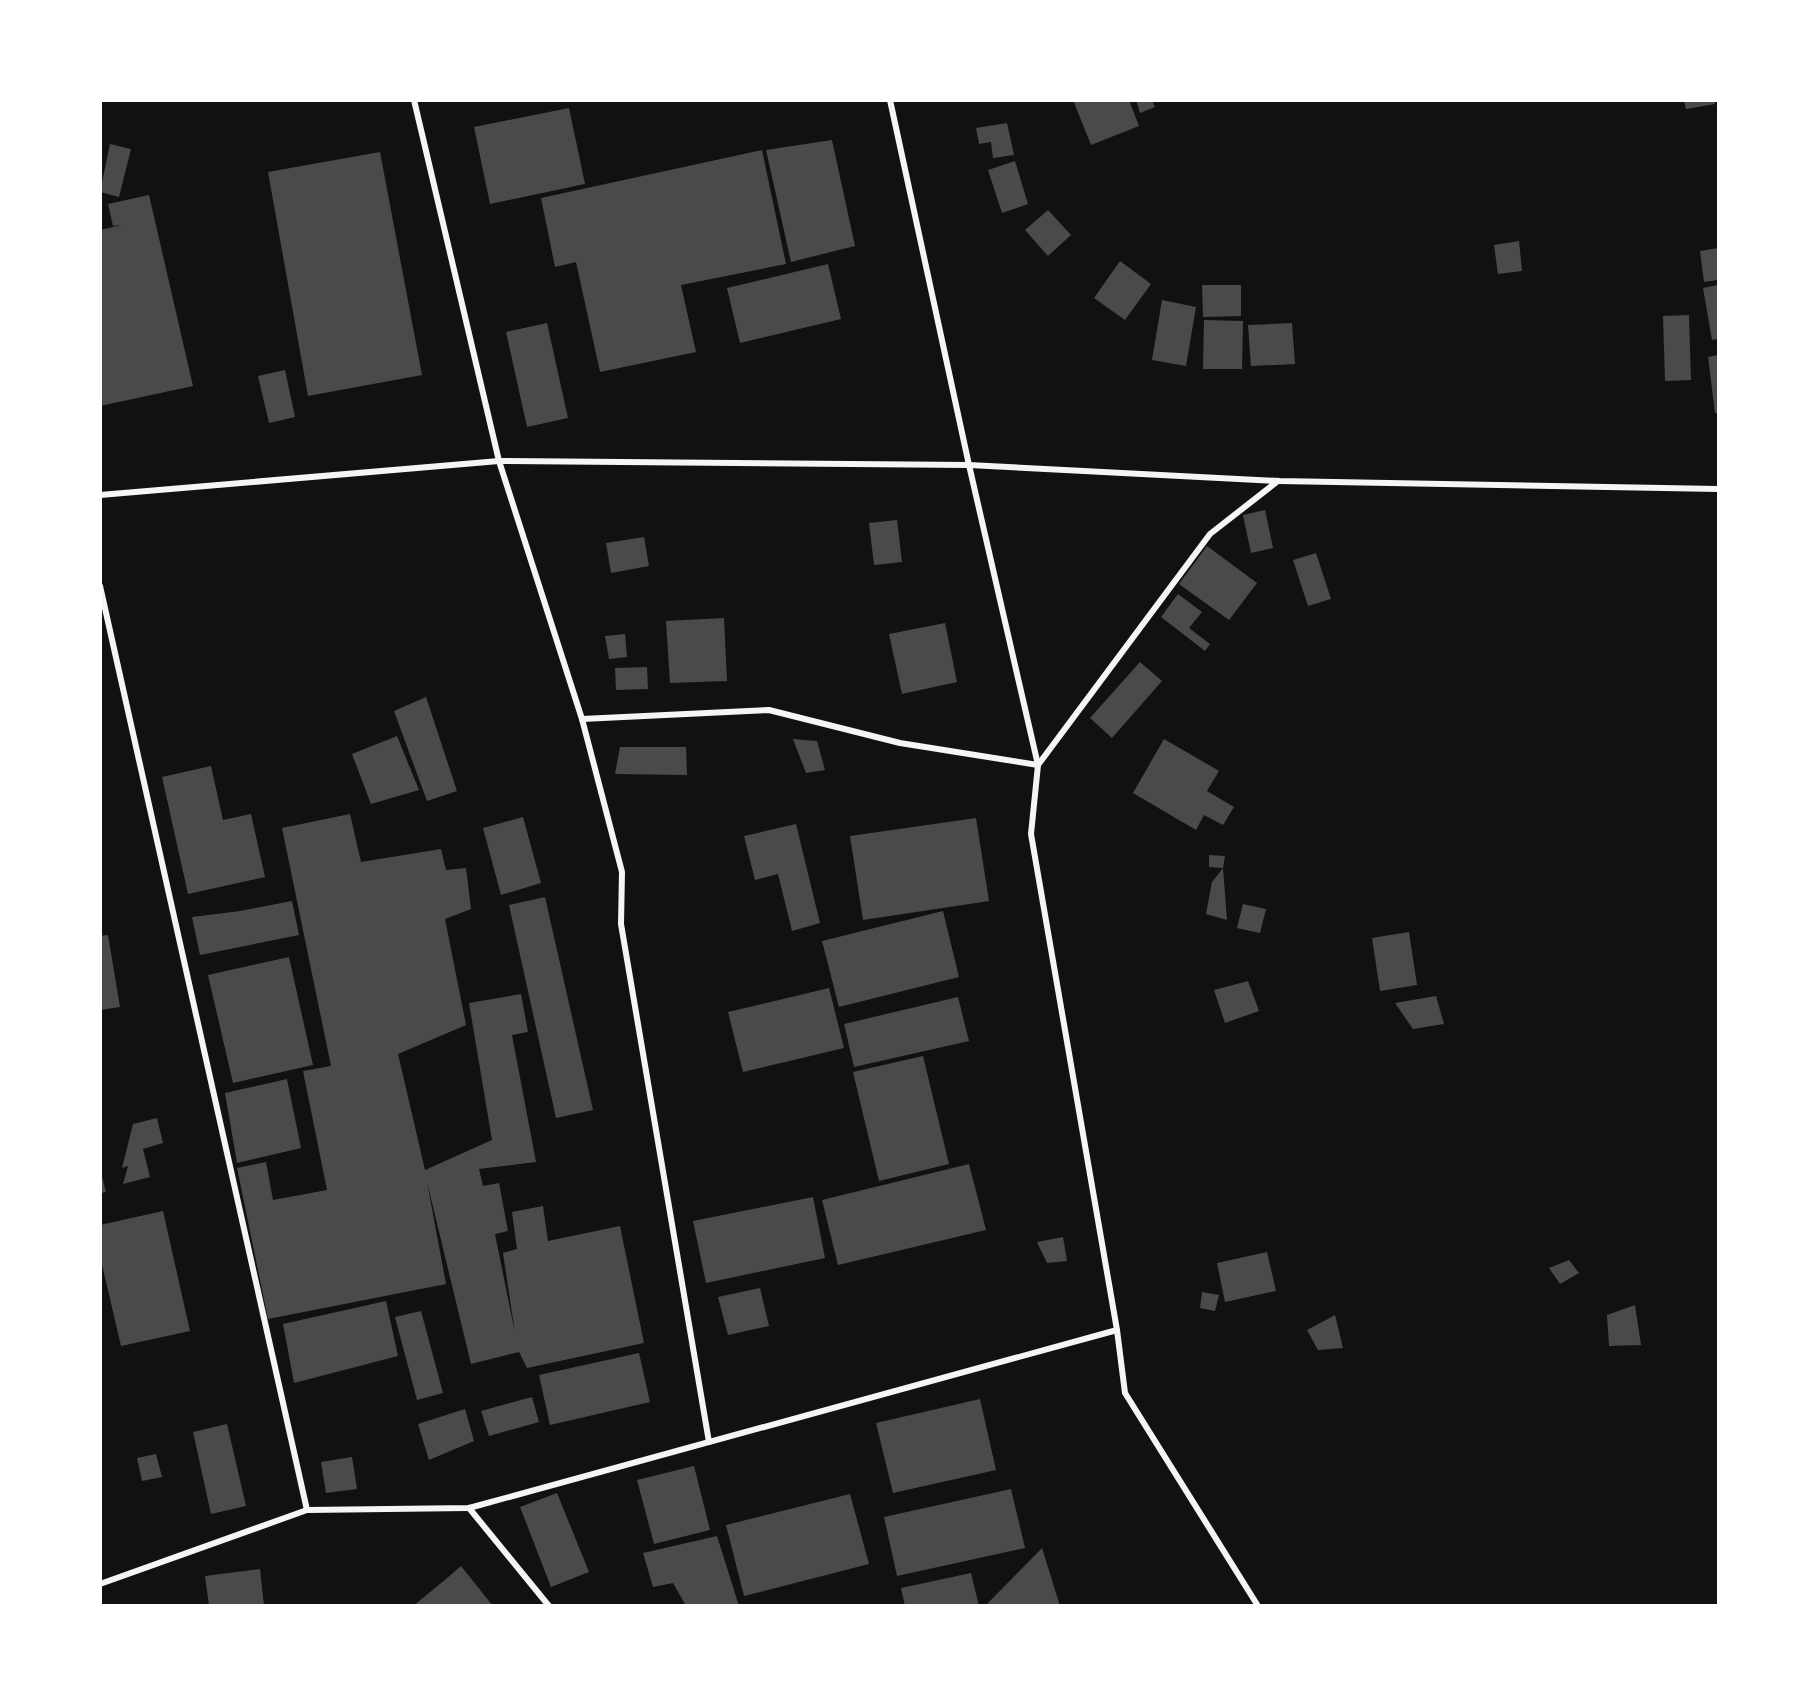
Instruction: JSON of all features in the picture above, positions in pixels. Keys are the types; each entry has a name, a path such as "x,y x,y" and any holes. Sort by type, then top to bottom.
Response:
{"street":[{"path":"414,100 500,461 582,719 621,872 621,924 709,1442"},
{"path":"890,100 969,465 1038,765 1031,834 1117,1330 1125,1393 1258,1605"},
{"path":"100,495 500,461 969,465 1279,481 1719,489"},
{"path":"1038,765 1209,534 1279,481"},
{"path":"100,586 308,1510"},
{"path":"582,719 769,710 900,743 1038,765"},
{"path":"100,1584 308,1510 469,1508 1117,1330"},
{"path":"469,1508 549,1605"}],"building":[{"path":"1073,100 1129,100 1139,126 1091,145"},
{"path":"1136,100 1152,100 1155,107 1140,113"},
{"path":"1684,100 1714,100 1715,104 1686,109"},
{"path":"569,108 585,184 490,204 474,127"},
{"path":"1007,123 1014,155 993,158 991,142 979,144 976,128"},
{"path":"832,140 855,246 791,262 766,150"},
{"path":"110,144 131,149 119,197 100,192"},
{"path":"762,150 786,264 681,285 696,352 600,372 576,262 555,267 541,198"},
{"path":"380,152 422,375 308,396 268,172"},
{"path":"1015,161 1028,204 1002,213 988,170"},
{"path":"149,195 193,386 100,406 100,230 122,225 113,226 108,204"},
{"path":"1048,210 1071,235 1048,256 1025,230"},
{"path":"1519,241 1522,271 1498,274 1494,245"},
{"path":"1718,248 1718,280 1704,282 1700,251"},
{"path":"1120,261 1151,284 1125,320 1094,298"},
{"path":"828,264 841,319 740,343 727,288"},
{"path":"1202,285 1241,285 1241,316 1203,317"},
{"path":"1718,285 1718,339 1712,340 1703,288"},
{"path":"1162,300 1196,307 1186,366 1152,360"},
{"path":"1689,315 1691,380 1665,381 1663,316"},
{"path":"1204,320 1243,321 1242,369 1203,369"},
{"path":"547,323 568,418 527,427 506,332"},
{"path":"1292,323 1295,364 1251,366 1248,325"},
{"path":"1718,355 1718,413 1715,413 1708,357"},
{"path":"285,370 295,417 269,423 258,376"},
{"path":"1265,510 1273,548 1251,553 1243,515"},
{"path":"897,520 902,562 874,565 869,523"},
{"path":"644,537 649,566 611,573 606,543"},
{"path":"1207,546 1257,583 1229,620 1179,584"},
{"path":"1316,553 1331,599 1308,606 1293,560"},
{"path":"1178,594 1202,612 1189,628 1210,644 1205,651 1161,617"},
{"path":"724,618 727,681 670,683 666,621"},
{"path":"945,623 957,682 902,694 889,634"},
{"path":"625,634 627,657 609,659 605,636"},
{"path":"1140,662 1162,681 1112,738 1090,718"},
{"path":"647,667 648,689 616,690 615,668"},
{"path":"426,697 457,791 427,801 394,711"},
{"path":"397,736 419,790 371,804 352,754"},
{"path":"793,739 817,741 825,770 806,773"},
{"path":"1164,739 1219,771 1207,791 1234,807 1223,825 1204,815 1196,830 1133,793"},
{"path":"620,747 686,747 687,775 615,774"},
{"path":"211,766 223,820 251,814 265,877 188,894 162,777"},
{"path":"350,814 361,862 441,849 446,870 466,868 471,909 445,919 466,1025 398,1054 425,1170 492,1140 469,1003 521,994 528,1032 512,1035 536,1162 479,1169 483,1186 499,1183 508,1231 495,1234 515,1333 503,1253 517,1249 512,1212 543,1206 548,1241 620,1226 644,1343 527,1368 519,1352 471,1364 427,1182 446,1284 268,1319 237,1168 266,1162 273,1200 327,1190 303,1071 331,1066 282,828"},
{"path":"523,817 541,883 501,895 483,828"},
{"path":"976,818 989,901 863,920 850,836"},
{"path":"796,824 820,923 792,931 778,874 755,880 744,836"},
{"path":"1209,855 1225,856 1223,868 1209,867"},
{"path":"1223,868 1227,920 1206,914 1212,882"},
{"path":"545,897 593,1110 556,1118 509,905"},
{"path":"292,901 299,935 200,955 192,917"},
{"path":"1243,904 1266,909 1260,933 1237,928"},
{"path":"943,911 959,977 839,1007 822,941"},
{"path":"1409,932 1417,985 1380,991 1372,938"},
{"path":"108,935 120,1007 100,1010 100,936"},
{"path":"289,957 313,1065 233,1083 208,975"},
{"path":"1248,981 1259,1011 1225,1023 1214,990"},
{"path":"829,988 844,1048 743,1072 728,1012"},
{"path":"1436,996 1444,1024 1413,1029 1395,1003"},
{"path":"958,997 969,1041 854,1067 844,1024"},
{"path":"923,1056 949,1164 879,1181 853,1072"},
{"path":"287,1079 301,1148 237,1163 225,1093"},
{"path":"157,1118 163,1143 143,1149 150,1177 123,1184 128,1166 122,1168 133,1124"},
{"path":"969,1164 986,1230 838,1265 822,1200"},
{"path":"100,1169 106,1192 100,1193"},
{"path":"813,1197 825,1258 706,1283 693,1221"},
{"path":"163,1211 190,1331 121,1346 100,1256 100,1225"},
{"path":"1063,1237 1067,1261 1047,1263 1037,1242"},
{"path":"1267,1252 1276,1291 1225,1302 1217,1263"},
{"path":"1569,1260 1579,1273 1560,1284 1549,1268"},
{"path":"760,1288 769,1326 728,1335 718,1297"},
{"path":"1202,1292 1219,1295 1215,1311 1200,1308"},
{"path":"386,1301 398,1356 294,1383 283,1324"},
{"path":"1635,1305 1641,1345 1609,1346 1607,1315"},
{"path":"421,1311 443,1393 417,1400 395,1317"},
{"path":"1335,1315 1343,1348 1318,1350 1307,1330"},
{"path":"639,1353 650,1402 550,1425 539,1375"},
{"path":"532,1397 539,1422 489,1436 481,1411"},
{"path":"980,1399 996,1470 893,1493 876,1423"},
{"path":"465,1409 474,1441 429,1460 418,1424"},
{"path":"227,1424 246,1506 211,1514 193,1432"},
{"path":"156,1454 162,1477 142,1481 137,1458"},
{"path":"352,1457 357,1489 326,1493 321,1462"},
{"path":"694,1466 710,1530 654,1544 637,1480"},
{"path":"1011,1489 1025,1548 897,1576 884,1517"},
{"path":"557,1493 589,1572 551,1587 520,1507"},
{"path":"850,1494 869,1564 744,1596 726,1525"},
{"path":"717,1536 739,1606 686,1606 673,1583 653,1587 643,1553"},
{"path":"1042,1548 1060,1606 985,1606"},
{"path":"461,1566 493,1606 413,1606 446,1579"},
{"path":"260,1569 264,1606 209,1606 205,1576"},
{"path":"971,1573 979,1606 905,1606 901,1588"}]}
